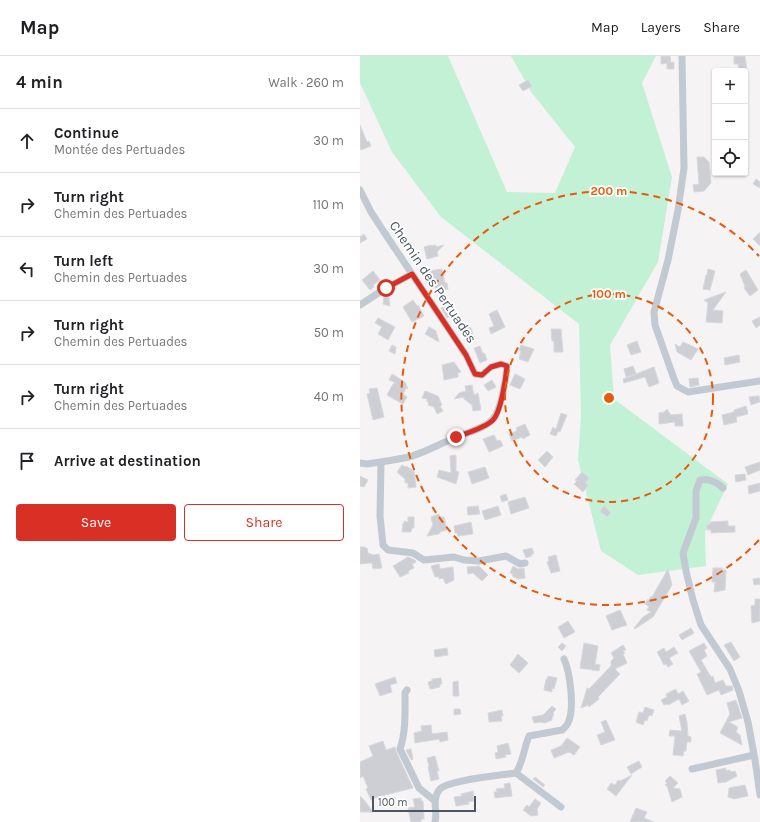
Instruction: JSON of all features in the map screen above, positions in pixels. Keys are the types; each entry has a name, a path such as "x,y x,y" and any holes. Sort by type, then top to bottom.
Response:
{"street":[{"path":"682,56 684,168 678,210 654,312 655,325 675,381 678,386 688,392 760,381"},
{"name":"Chemin des Pertuades","path":"360,190 371,212 466,355 475,374 482,375 491,367 501,364 507,366 506,378 498,413 493,420 440,445 410,456 367,464 360,463"},
{"path":"360,306 386,288 412,274"},
{"path":"381,462 380,516 383,545 388,550 413,553 424,560 454,556 464,560 479,561 506,556 520,564 525,563"},
{"path":"723,488 717,482 708,479 700,480 696,491 696,518 683,553 693,600 701,625 730,669 739,691 748,722 760,795"},
{"path":"516,773 521,765 524,747 529,736 562,730 569,722 572,703 568,668 564,659"},
{"path":"407,690 405,693 404,727 400,749 419,788 435,801"},
{"path":"692,769 754,755"},
{"path":"435,822 435,801 440,789 452,783 516,773 561,807"}],"green space":[{"path":"360,56 448,56 507,192 555,193 575,147 532,93 511,56 656,56 642,83 672,177 658,262 610,345 614,399 728,484 705,532 706,566 638,575 601,551 578,460 581,416 579,324 441,217 392,152 360,83"}],"building":[{"path":"661,56 670,56 671,63 674,62 674,69 667,69 667,63 661,64"},
{"path":"734,56 745,56 747,68 739,68 738,64 734,64"},
{"path":"528,80 532,86 523,91 519,85"},
{"path":"360,125 367,142 369,141 371,146 361,150 360,147"},
{"path":"697,157 704,157 709,162 711,183 704,191 694,192 693,185 699,184"},
{"path":"756,179 760,182 760,188 753,184"},
{"path":"760,232 760,246 753,239"},
{"path":"364,234 367,239 360,243 360,237"},
{"path":"436,245 436,247 444,245 437,252 438,256 427,259 424,247"},
{"path":"442,269 448,289 441,290 441,288 433,288 429,271"},
{"path":"708,269 715,271 710,290 703,289"},
{"path":"746,270 758,290 750,296 744,288 745,286 740,274"},
{"path":"373,271 380,280 373,285 374,287 370,290 362,280"},
{"path":"389,292 390,306 383,304 384,296"},
{"path":"726,292 713,310 723,311 722,323 706,322 708,303 704,300"},
{"path":"413,300 417,306 418,305 424,316 412,322 403,307"},
{"path":"448,306 449,308 453,306 457,314 447,318 441,308"},
{"path":"497,310 505,327 491,334 489,328 494,326 489,314"},
{"path":"760,317 760,325 756,328 752,321"},
{"path":"378,318 395,327 388,340 378,334 382,327 375,323"},
{"path":"465,323 471,328 474,339 467,341 460,328"},
{"path":"429,327 436,331 439,342 425,334"},
{"path":"551,329 561,329 563,352 554,352 554,341 552,341"},
{"path":"637,341 641,352 631,355 627,345"},
{"path":"683,342 698,349 691,360 677,352 675,344 680,347"},
{"path":"392,345 396,347 395,354 389,351"},
{"path":"521,345 534,349 528,362 519,359 521,351 519,350"},
{"path":"480,346 487,360 480,363 474,348"},
{"path":"739,355 740,362 725,365 724,358"},
{"path":"454,362 461,372 458,373 458,377 444,380 442,365"},
{"path":"633,366 636,374 626,377 624,369"},
{"path":"654,367 659,383 649,387 645,377 624,383 623,379"},
{"path":"392,374 405,382 408,389 406,388 403,394 407,397 403,404 387,395 393,384 396,383 389,380"},
{"path":"515,374 525,379 520,389 510,385"},
{"path":"698,378 699,385 690,387 689,379"},
{"path":"492,380 496,387 488,391 484,385"},
{"path":"472,385 474,395 478,393 481,410 473,411 472,405 464,399 464,397 454,399 459,393 466,391 465,386"},
{"path":"377,388 384,417 373,420 367,394 370,393 369,389"},
{"path":"425,391 438,396 442,405 440,406 443,411 437,414 434,407 428,405 429,402 427,402 427,399 422,398"},
{"path":"759,396 760,402 751,405 749,397"},
{"path":"746,406 748,414 736,417 737,422 724,425 722,415 734,412 734,410"},
{"path":"667,409 671,415 682,414 683,426 675,426 675,422 659,424 659,413 664,412"},
{"path":"561,413 567,415 560,432 558,431 556,436 550,434 553,427 556,429"},
{"path":"525,424 530,435 523,439 522,437 512,441 509,434 517,431 516,428"},
{"path":"494,435 497,441 500,440 503,446 489,452 483,439"},
{"path":"547,451 553,457 545,467 538,460"},
{"path":"456,455 456,471 459,472 456,484 437,477 439,470 451,473 450,456"},
{"path":"760,462 760,470 748,475 745,467"},
{"path":"402,465 414,471 416,487 408,488 408,483 405,483 405,479 397,472"},
{"path":"485,467 489,478 472,484 468,472"},
{"path":"582,472 589,478 585,483 588,485 583,492 574,484 577,481 575,480"},
{"path":"745,474 746,480 736,482 735,475"},
{"path":"360,476 368,480 364,487 360,486"},
{"path":"760,483 760,491 749,494 748,486"},
{"path":"506,494 508,500 502,502 500,496"},
{"path":"525,497 529,508 511,514 508,502"},
{"path":"478,506 480,514 468,515 467,507"},
{"path":"498,506 501,515 485,520 482,511"},
{"path":"604,506 611,513 607,517 600,511"},
{"path":"439,514 440,517 444,517 447,530 440,532 439,534 427,536 433,525 431,517"},
{"path":"408,517 414,517 414,528 412,528 411,532 402,532 403,523 404,521 408,522"},
{"path":"728,521 728,526 735,526 735,532 711,533 711,530 707,530 707,525 710,524 710,522"},
{"path":"471,522 473,534 458,536 457,533 455,533 454,526"},
{"path":"360,547 367,548 368,553 373,555 379,554 382,568 373,569 372,563 360,564"},
{"path":"532,548 534,554 531,554 532,556 526,558 523,550"},
{"path":"556,555 560,571 551,573 547,562 549,561 548,557"},
{"path":"408,557 415,560 416,562 412,564 414,568 408,571 409,573 400,577 393,566"},
{"path":"439,564 440,569 453,567 454,580 446,584 443,578 439,579 439,577 435,577 431,566"},
{"path":"479,566 488,575 482,581 473,573 468,574 467,567"},
{"path":"513,566 518,569 524,568 525,578 518,579 512,576 513,574 510,573"},
{"path":"713,568 723,568 722,570 726,570 725,590 714,592 715,582 712,582"},
{"path":"668,569 672,585 653,617 635,629 634,628 643,617 651,612 647,610 649,606 645,604 651,596 652,597"},
{"path":"760,578 760,584 754,585 753,579"},
{"path":"755,599 760,599 760,621 752,623 751,606 755,605"},
{"path":"620,610 627,625 612,630 606,616"},
{"path":"568,621 575,632 564,638 558,627"},
{"path":"691,628 694,633 682,640 679,635"},
{"path":"731,642 740,657 734,661 724,645"},
{"path":"562,643 566,646 562,651 558,647"},
{"path":"584,643 598,646 595,664 600,665 599,671 580,668"},
{"path":"704,643 707,648 704,650 707,656 701,660 711,677 713,676 715,683 723,680 726,686 732,686 733,690 721,695 719,690 707,695 697,674 701,672 689,651"},
{"path":"623,645 626,650 623,651 625,653 623,654 627,663 615,669 620,674 598,697 599,699 589,707 588,705 581,708 587,688 589,689 611,666 611,661 614,658 611,653"},
{"path":"674,647 678,653 669,658 673,664 668,667 666,664 664,665 657,652 664,648 666,652"},
{"path":"447,648 448,655 435,657 434,650"},
{"path":"518,654 528,663 519,673 510,665"},
{"path":"548,676 557,678 554,689 552,688 552,692 544,690"},
{"path":"395,677 397,683 390,685 392,692 380,696 375,684"},
{"path":"441,678 442,684 440,684 440,687 430,689 428,682 432,681 432,679"},
{"path":"458,681 459,696 453,696 453,682"},
{"path":"676,689 678,694 683,691 689,701 682,705 679,699 668,705 664,705 661,700 667,697 666,694"},
{"path":"736,700 742,718 729,722 738,727 736,732 740,735 742,745 720,733 730,714 727,703"},
{"path":"552,706 556,709 553,713 552,720 545,723 534,723 532,717 543,715"},
{"path":"645,707 654,710 652,716 649,715 647,721 645,720 643,725 636,722 639,712 643,713"},
{"path":"454,709 460,709 461,714 454,715"},
{"path":"502,710 502,721 489,722 488,713"},
{"path":"685,714 688,736 691,737 691,742 687,742 686,751 684,751 683,756 673,755 675,736 669,736 670,730 682,731 679,716"},
{"path":"606,720 615,740 601,745 597,735 605,732 601,722"},
{"path":"431,725 432,734 447,732 448,740 440,742 439,739 415,743 414,733 422,731 421,726"},
{"path":"567,738 580,747 574,755 569,752 554,758 551,750 561,746"},
{"path":"383,741 386,750 395,747 413,788 377,797 371,800 366,789 368,788 363,776 360,778 360,762 373,756 369,746"},
{"path":"508,743 511,754 505,755 506,757 496,759 495,753 498,752 497,746"},
{"path":"411,749 413,759 411,760 406,750"},
{"path":"435,756 439,771 437,771 439,779 431,781 427,758"},
{"path":"639,761 642,767 631,774 627,767"},
{"path":"726,768 726,771 735,771 737,776 726,782 718,783 716,770"},
{"path":"632,775 616,796 607,789 611,783 615,785 618,780 620,781"},
{"path":"670,776 678,783 673,788 680,789 682,797 672,802 667,786 665,785 667,783 665,781"},
{"path":"535,777 545,785 543,787 533,779"},
{"path":"510,783 512,796 495,798 494,792 497,792 496,789 505,788 504,784"},
{"path":"745,785 748,796 734,799 728,797 729,788"},
{"path":"473,791 474,801 468,802 469,804 456,806 454,797 462,796 461,794"},
{"path":"360,796 365,801 373,812 360,812"},
{"path":"421,798 421,801 423,801 424,819 421,819 421,822 411,822 408,808 415,807 413,799"},
{"path":"535,799 541,803 537,809 538,815 531,816 523,810 527,805 529,807"},
{"path":"636,808 647,812 644,818 654,822 630,822"}],"route":[{"path":"386,288 412,274 466,355 475,374 482,375 491,367 501,364 507,366 506,378 498,413 493,420 456,437"}]}
